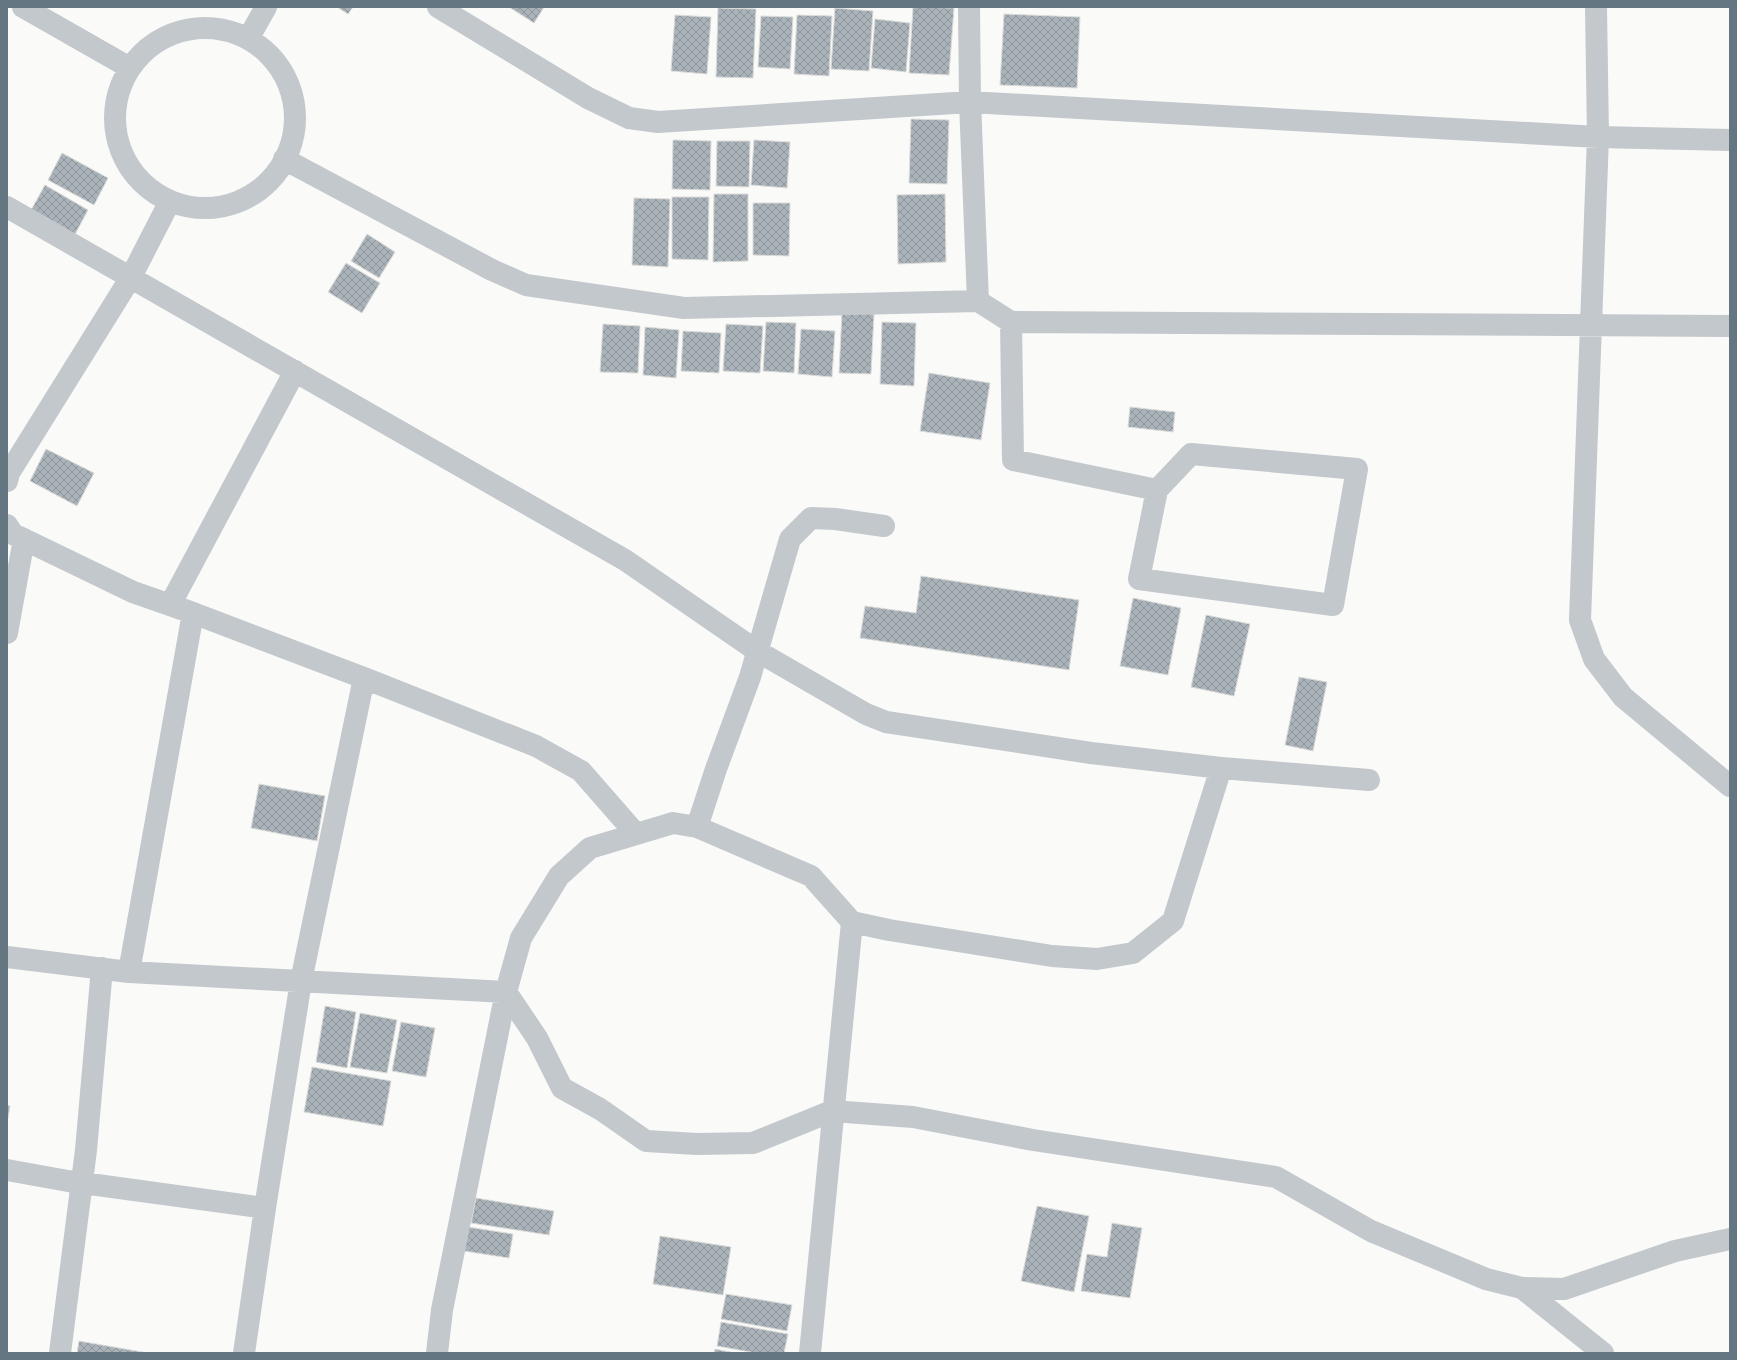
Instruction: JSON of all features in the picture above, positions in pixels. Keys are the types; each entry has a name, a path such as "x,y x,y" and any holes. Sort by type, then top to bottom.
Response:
{"street":[{"path":"248,39 266,7"},
{"path":"438,7 588,98 629,118 658,122 970,102 1598,137 1730,140"},
{"path":"969,7 970,102 978,301"},
{"path":"1596,7 1598,137 1580,620 1594,659 1624,697 1730,786"},
{"path":"29,8 130,68"},
{"path":"195,28 221,29 248,39 267,52 283,72 293,95 295,121 291,146 280,168 263,187 241,201 217,208 192,208 170,201 146,186 129,167 119,143 115,117 119,91 130,68 148,48 170,35 195,28"},
{"path":"284,159 492,270 526,285 684,308 978,301 1011,322 1730,326"},
{"path":"7,481 9,473 131,278 170,201"},
{"path":"7,207 624,560 757,651 866,714 886,722 1091,754 1221,768 1369,780"},
{"path":"1011,322 1013,460 1157,490"},
{"path":"170,605 295,371"},
{"path":"1191,454 1357,469 1333,605 1139,579 1157,490 1191,454"},
{"path":"697,827 757,651 790,539 811,518 835,519 884,526"},
{"path":"7,525 13,534 133,592 193,613 364,678 536,746 582,771 636,834"},
{"path":"7,633 24,539"},
{"path":"130,972 193,613"},
{"path":"244,1353 265,1208 301,981 364,678"},
{"path":"437,1353 442,1310 506,992 521,938 559,876 590,848 673,823 697,827 812,876 852,922 889,930 1052,956 1097,959 1133,953 1174,921 1221,768"},
{"path":"810,1353 832,1111 852,922"},
{"path":"7,957 130,972 506,992"},
{"path":"60,1353 82,1183 102,968"},
{"path":"506,992 537,1038 562,1088 600,1109 646,1141 697,1144 752,1143 832,1111 913,1117 1032,1140 1276,1177 1371,1231 1486,1279 1522,1288 1564,1289 1675,1251 1730,1239"},
{"path":"7,1170 82,1183 265,1208"},
{"path":"1522,1288 1603,1353"}],"building":[{"path":"337,7 353,7 348,14"},
{"path":"509,7 544,7 534,23"},
{"path":"913,7 954,8 949,75 909,73"},
{"path":"718,8 756,9 753,78 716,77"},
{"path":"835,8 873,11 869,71 831,69"},
{"path":"1004,14 1080,17 1077,88 1000,85"},
{"path":"675,15 711,17 707,74 671,71"},
{"path":"797,15 832,16 829,76 794,74"},
{"path":"761,16 793,17 790,69 758,67"},
{"path":"875,19 910,23 906,72 871,68"},
{"path":"911,119 949,120 947,184 909,183"},
{"path":"673,140 711,141 710,190 672,189"},
{"path":"754,140 790,142 787,188 751,185"},
{"path":"717,141 750,141 749,187 716,186"},
{"path":"62,153 108,178 94,205 48,180"},
{"path":"45,185 88,210 73,238 30,212"},
{"path":"714,194 748,194 748,261 713,262"},
{"path":"945,194 946,262 898,264 897,195"},
{"path":"672,197 709,197 708,260 672,259"},
{"path":"634,198 670,199 668,267 632,265"},
{"path":"753,203 790,203 789,256 753,255"},
{"path":"367,234 395,252 379,278 351,261"},
{"path":"346,263 380,283 362,313 328,292"},
{"path":"842,312 874,314 871,374 839,373"},
{"path":"766,322 796,323 794,373 763,371"},
{"path":"882,322 916,323 914,386 880,384"},
{"path":"603,324 640,326 638,373 600,372"},
{"path":"726,324 763,326 760,373 723,371"},
{"path":"645,327 679,330 676,378 643,375"},
{"path":"801,329 835,331 832,377 798,374"},
{"path":"683,331 721,333 719,373 681,371"},
{"path":"929,373 990,383 981,440 920,431"},
{"path":"1130,407 1175,412 1173,432 1128,427"},
{"path":"46,449 94,473 77,506 30,481"},
{"path":"921,576 1079,600 1069,670 860,638 865,606 916,613"},
{"path":"1133,598 1181,608 1168,675 1120,666"},
{"path":"1206,615 1250,624 1234,696 1191,687"},
{"path":"1299,677 1327,682 1313,751 1285,745"},
{"path":"259,784 325,796 317,841 251,828"},
{"path":"325,1006 356,1012 347,1068 316,1062"},
{"path":"360,1013 397,1020 387,1073 350,1067"},
{"path":"401,1022 435,1028 426,1077 392,1071"},
{"path":"312,1067 391,1081 383,1126 304,1112"},
{"path":"7,1105 10,1106 7,1123"},
{"path":"476,1198 554,1211 549,1235 471,1223"},
{"path":"1037,1206 1089,1216 1074,1292 1021,1281"},
{"path":"1112,1223 1142,1228 1130,1298 1081,1291 1087,1254 1107,1257"},
{"path":"468,1227 513,1234 509,1258 464,1251"},
{"path":"660,1236 731,1247 723,1295 653,1284"},
{"path":"726,1294 792,1305 787,1331 721,1319"},
{"path":"721,1322 788,1334 784,1353 756,1353 717,1346"},
{"path":"79,1341 148,1353 77,1353"},
{"path":"715,1349 735,1353 714,1353"}]}
